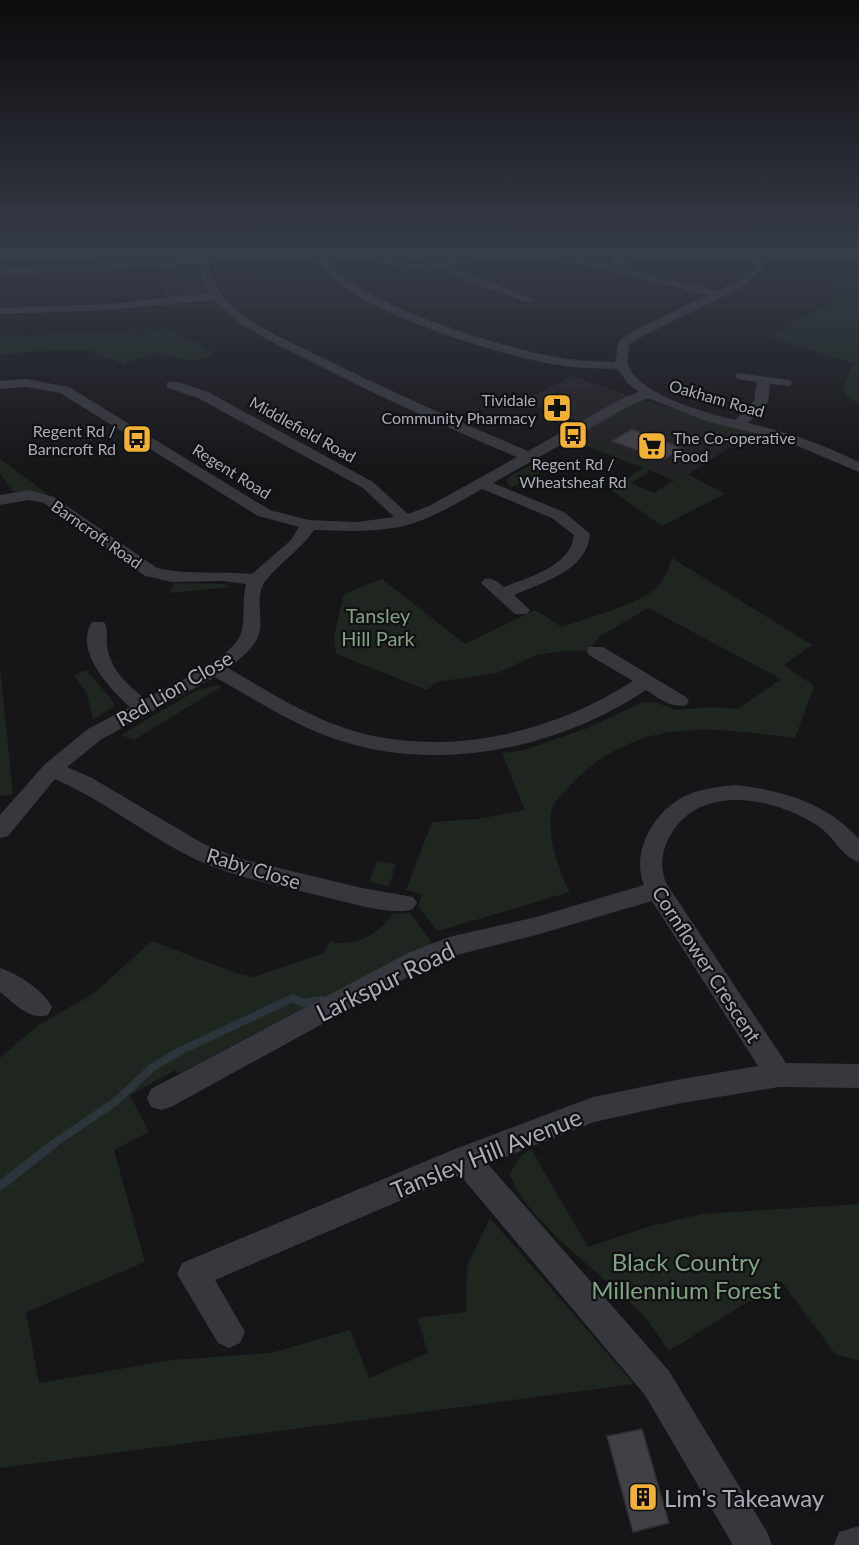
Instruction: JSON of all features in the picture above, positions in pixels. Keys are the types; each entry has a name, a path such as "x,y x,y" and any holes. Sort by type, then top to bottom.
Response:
{"street":[{"path":"253,325 299,351 413,408 530,457"},
{"path":"436,325 549,360 574,364 623,366 621,349 627,341 659,325"},
{"name":"Oakham Road","path":"623,366 637,387 646,394 682,408 804,443 859,468"},
{"path":"742,376 785,383"},
{"path":"739,424 761,402 764,381"},
{"name":"Regent Road","path":"0,385 26,383 64,390 264,513 309,525 357,527 406,520 435,509 626,402 646,394"},
{"name":"Middlefield Road","path":"173,385 203,395 368,485 406,520"},
{"path":"481,483 558,515 582,534 583,540 580,547 566,564 496,589 521,610"},
{"name":"Barncroft Road","path":"3,494 29,495 49,500 151,572 172,577 222,576 256,580"},
{"path":"256,580 297,543 309,525"},
{"name":"Red Lion Close","path":"0,830 52,769 95,734 215,669 240,650 249,636 252,590 256,580"},
{"path":"98,626 97,651 105,671 143,708"},
{"path":"596,651 679,701"},
{"path":"215,669 312,722 365,740 429,750 457,749 521,739 603,708 645,682"},
{"name":"Raby Close","path":"52,769 84,783 194,849 236,866 362,897 405,903"},
{"name":"Cornflower Crescent","path":"779,1075 658,890 650,874 654,844 669,816 684,805 714,795 755,793 795,804 829,823 859,854"},
{"name":"Larkspur Road","path":"161,1098 417,960 449,947 536,926 658,890"},
{"path":"0,978 39,1007"},
{"name":"Tansley Hill Avenue","path":"229,1332 193,1274 465,1159 593,1110 676,1092 779,1075 859,1076"},
{"path":"465,1159 657,1383 754,1545"},
{"path":"852,1545 859,1544"}],"shaded area":[{"path":"572,376 640,399 755,431 677,482 564,434 583,423 523,401"}],"green space":[{"path":"790,325 859,325 859,403 845,396 844,384 854,363 769,337"},
{"path":"169,328 215,354 193,361 156,353 124,364 88,350 32,351 0,355 0,336 112,334"},
{"path":"649,405 751,433 743,438 709,426 710,424 650,407 638,408 615,421 606,418 630,406"},
{"path":"583,436 649,466 648,473 631,483 654,493 686,473 725,494 662,526 610,489 643,468 574,441"},
{"path":"0,459 48,494 12,491 0,473"},
{"path":"541,459 555,465 512,487 508,484 509,477"},
{"name":"Tansley Hill Park","path":"672,558 812,645 784,665 814,686 795,738 695,730 648,737 618,749 577,778 554,804 550,824 551,837 557,862 570,892 438,931 418,907 422,894 406,890 432,822 478,819 525,810 502,753 524,750 588,728 643,702 658,703 676,710 711,707 738,709 781,679 648,608 599,637 588,651 561,651 536,655 497,673 437,682 427,690 336,654 334,637 343,596 382,579 465,644 535,610 562,627 626,605 657,587 666,574"},
{"path":"175,583 224,584 231,587 169,593"},
{"path":"0,666 13,794 0,796"},
{"path":"86,670 114,702 113,707 93,720 87,694 74,675"},
{"path":"217,685 221,687 134,740 121,735 195,691"},
{"path":"377,861 396,864 389,886 369,882"},
{"path":"410,913 433,944 400,958 178,1074 176,1070 130,1095 149,1132 114,1150 145,1262 26,1312 39,1383 172,1360 271,1353 350,1330 369,1378 428,1353 417,1318 466,1312 467,1266 490,1218 634,1384 0,1468 0,1058 37,1026 94,993 152,941 236,973 254,977 324,953 330,941 348,943 365,938 380,928 393,914"},
{"name":"Black Country Millennium Forest","path":"531,1149 588,1247 651,1226 702,1214 859,1204 859,1360 836,1355 781,1281 669,1351 638,1310 566,1245 530,1208 510,1173 521,1156"}],"building":[{"name":"The Co-operative Food","path":"632,429 683,448 663,460 612,441"},
{"name":"Lim's Takeaway","path":"642,1429 669,1523 633,1532 607,1436"}],"waterway":[{"path":"53,1144 115,1102 153,1067 180,1051 293,998 303,1003 322,1000"},
{"path":"0,1186 55,1143"}],"place":[{"name":"Tividale Community Pharmacy","path":"557,408"},
{"name":"Regent Rd / Wheatsheaf Rd","path":"573,435"},
{"name":"Regent Rd / Barncroft Rd","path":"137,439"},
{"name":"The Co-operative Food","path":"652,446"},
{"name":"Lim's Takeaway","path":"643,1497"}]}
